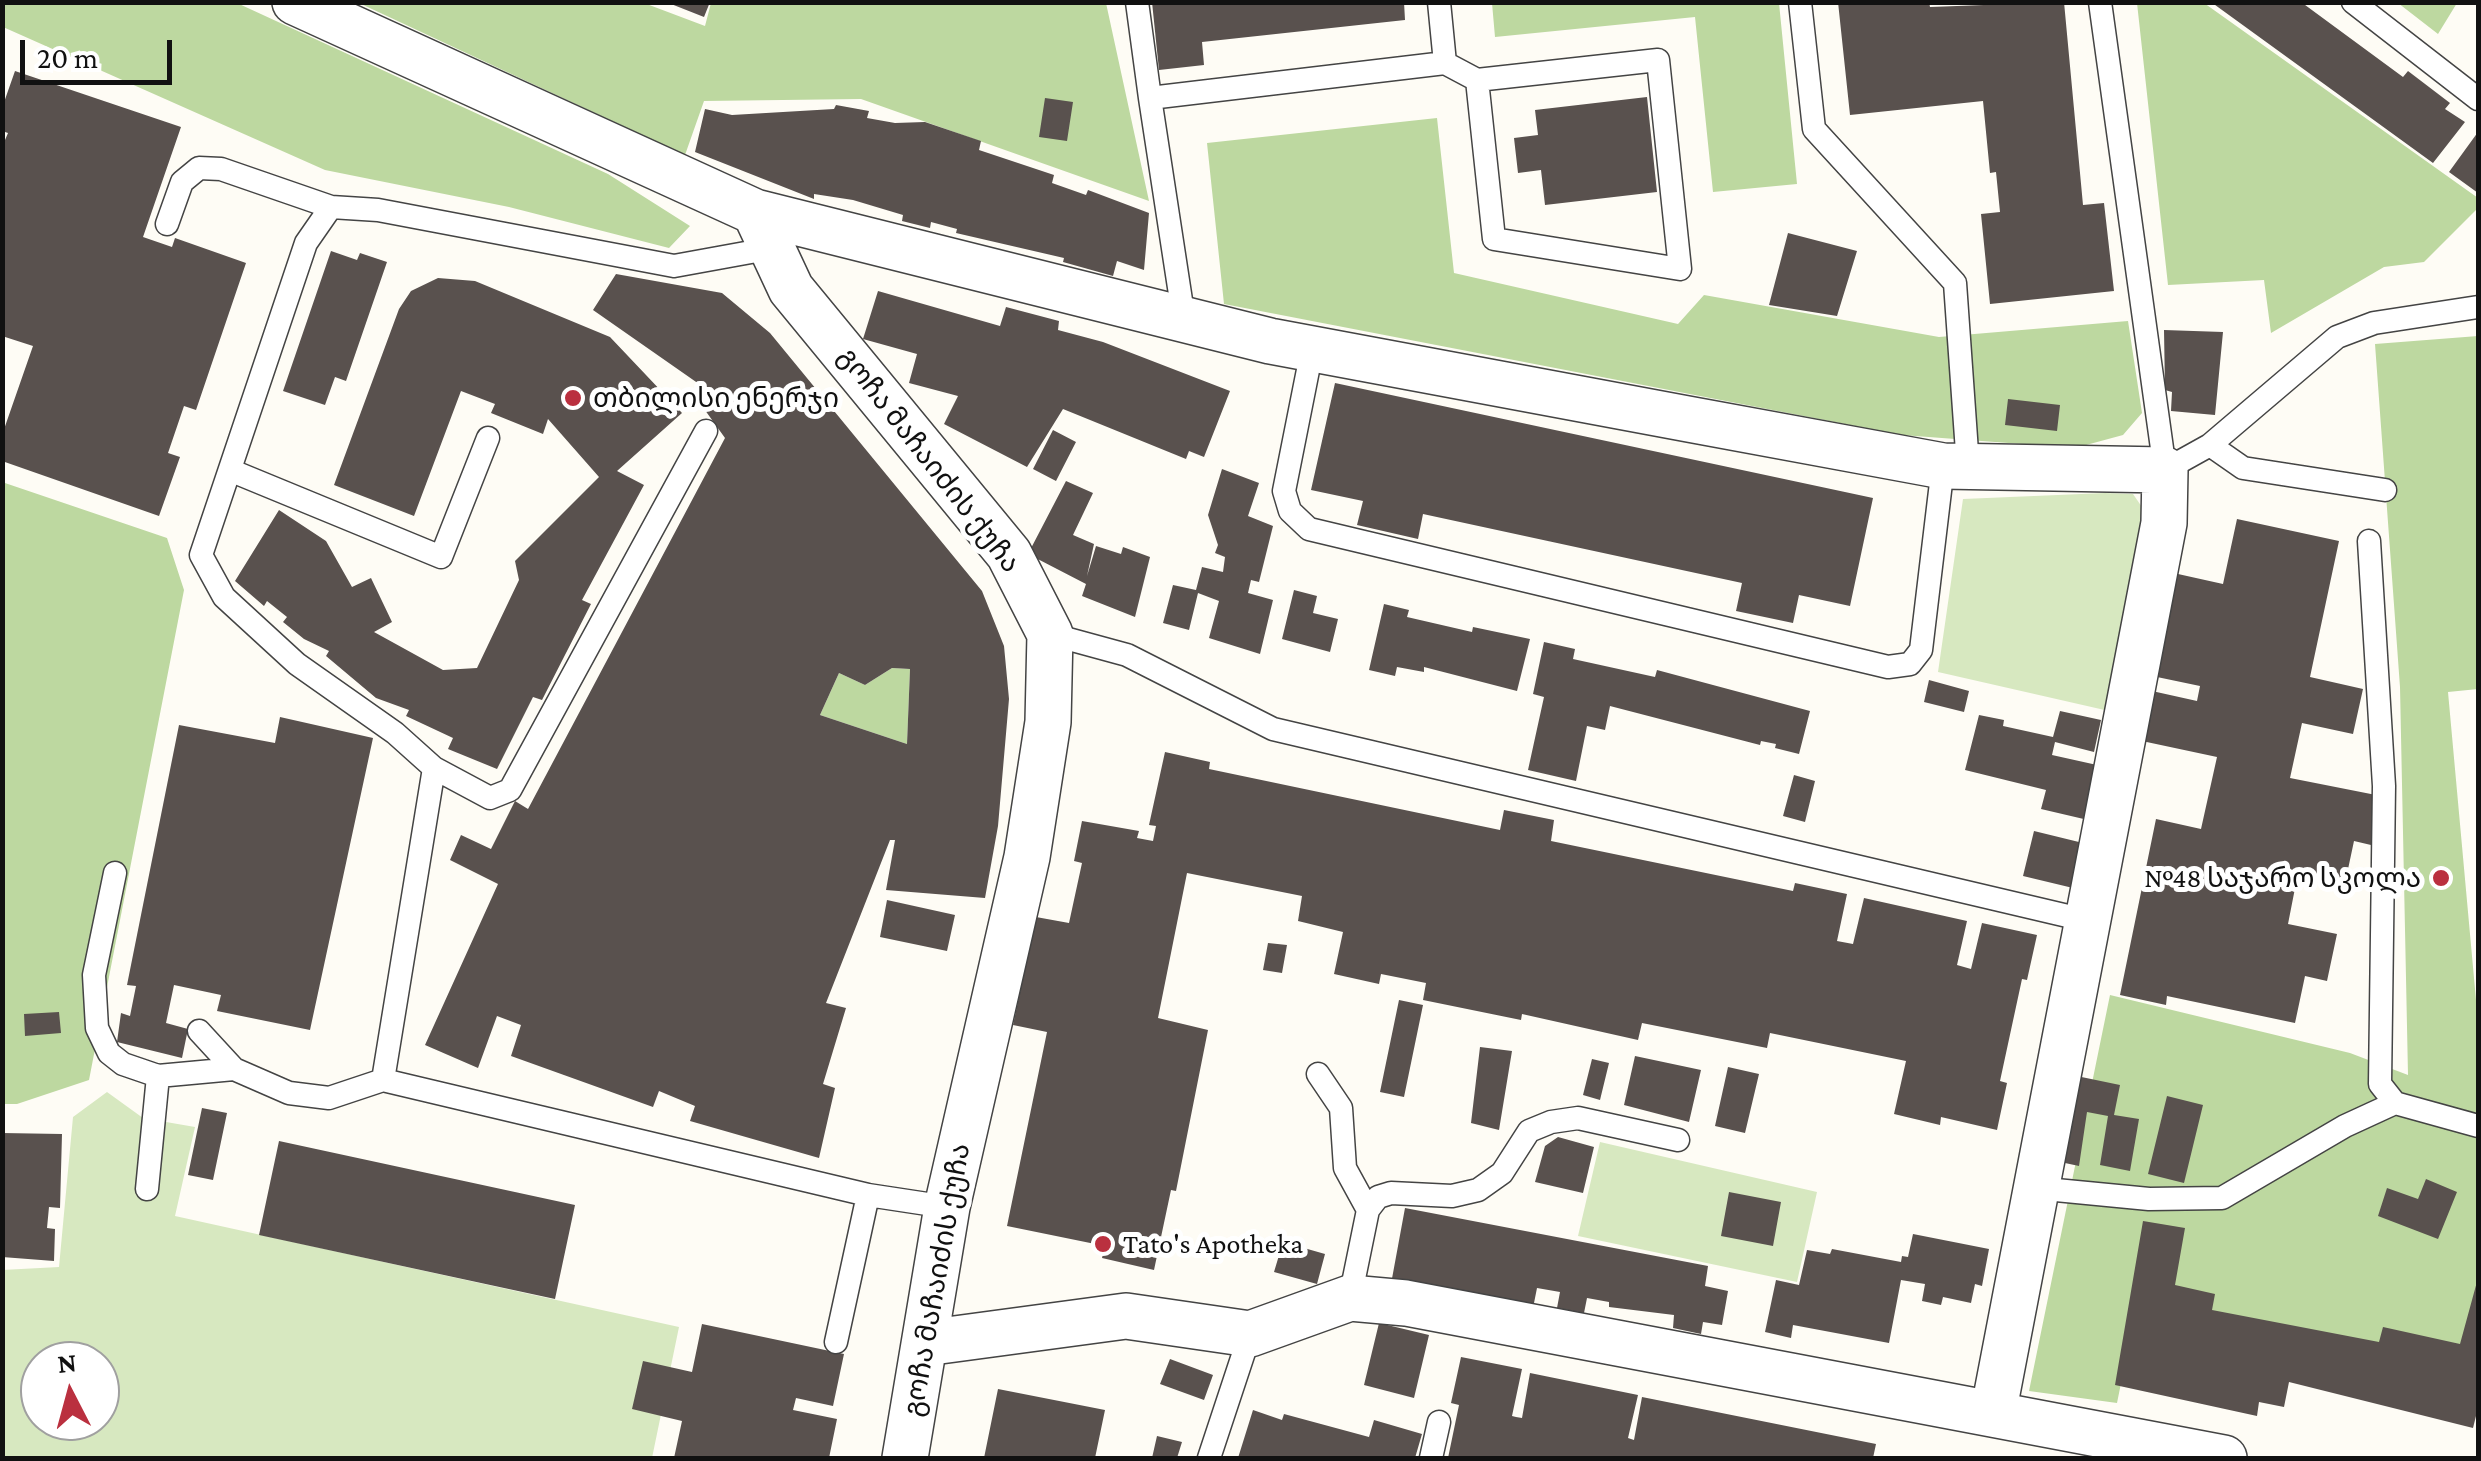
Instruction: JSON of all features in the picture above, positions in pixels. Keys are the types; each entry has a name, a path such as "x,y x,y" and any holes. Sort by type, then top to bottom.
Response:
{"street":[{"path":"295,2 764,230 1312,350 1956,466 2165,470 2164,523 1992,1414"},
{"name":"გოჩა მაჩაიძის ქუჩა","path":"764,230 791,289 1010,554 1050,634 1048,722 1027,857 947,1207 905,1458"},
{"path":"925,1343 1126,1316 1250,1334 1350,1298 1406,1303 2224,1458"}],"lane":[{"path":"1137,2 1184,320"},
{"path":"1439,2 1444,63"},
{"path":"1312,350 1284,491 1290,511 1309,529 1888,667 1910,664 1920,650 1956,466 1955,282 1814,128 1800,2"},
{"path":"2100,2 2165,470 2210,445 2336,337 2374,322 2478,308"},
{"path":"2353,2 2478,98"},
{"path":"1150,98 1444,63 1476,80 1658,60 1680,270 1494,240 1476,80"},
{"path":"167,224 182,182 199,168 220,169 331,206 378,210 674,266 764,230"},
{"path":"331,206 306,242 202,555 224,597 297,664 395,733 434,768 490,798 516,782 706,431"},
{"path":"232,472 441,558 488,438"},
{"path":"2210,445 2243,468 2386,490"},
{"path":"2369,541 2384,786 2380,1084 2395,1102 2478,1126"},
{"path":"1050,634 1127,655 1273,729 2089,920"},
{"path":"383,1080 434,768"},
{"path":"115,873 94,975 96,1028 110,1053 123,1064 158,1076 234,1069"},
{"path":"200,1031 234,1069 290,1094 329,1098 383,1080 868,1195 947,1207"},
{"path":"1318,1074 1342,1108 1345,1168 1368,1210"},
{"path":"147,1189 158,1076"},
{"path":"2035,1188 2150,1199 2222,1198 2344,1126 2395,1102"},
{"path":"1350,1298 1368,1210 1378,1198 1392,1193 1452,1196 1478,1190 1502,1173 1529,1131 1551,1122 1578,1118 1678,1140"},
{"path":"836,1342 868,1195"},
{"path":"1210,1458 1250,1334"},
{"path":"1431,1458 1438,1422"}],"green space":[{"path":"3,2 237,3 608,174 690,226 669,248 509,207 325,170 3,27"},
{"path":"359,3 644,3 705,26 711,3 1106,3 1149,201 861,99 704,101 685,155"},
{"path":"1492,3 1779,3 1797,184 1713,192 1695,17 1495,37"},
{"path":"2137,3 2204,3 2478,198 2478,208 2424,262 2384,267 2271,333 2264,280 2168,285"},
{"path":"2398,3 2457,3 2438,34"},
{"path":"1437,118 1454,273 1678,324 1704,295 1939,337 2128,321 2142,413 2123,435 2075,448 1902,435 1224,304 1207,143"},
{"path":"2478,336 2478,689 2448,692 2478,1022 2478,1365 2138,1299 2117,1403 2029,1391 2110,995 2350,1053 2408,1075 2400,687 2375,344"},
{"path":"2,482 167,538 184,590 89,1080 17,1104 3,1104"},
{"path":"2133,494 2144,510 2109,711 1938,672 1963,499"},
{"path":"892,668 910,669 907,744 820,715 839,673 865,685"},
{"path":"107,1092 143,1118 195,1127 175,1216 679,1327 652,1458 3,1458 2,1270 59,1267 73,1117"},
{"path":"1600,1142 1817,1192 1797,1282 1578,1236"}],"building":[{"path":"666,2 710,2 704,17"},
{"path":"1152,2 1404,2 1405,20 1202,42 1204,65 1159,70"},
{"path":"1838,2 1929,2 1930,7 2064,2 2083,205 2104,203 2114,291 1990,304 1981,214 2000,212 1996,172 1990,173 1983,101 1850,115"},
{"path":"2211,2 2301,2 2403,77 2408,71 2450,103 2445,109 2465,122 2433,163"},
{"path":"15,71 181,127 143,237 172,247 175,238 246,263 196,410 184,406 168,453 180,457 159,516 2,461 2,435 33,346 2,336 2,147 8,133 2,131 2,108"},
{"path":"1647,97 1657,192 1545,205 1541,170 1518,173 1514,138 1538,135 1535,110"},
{"path":"1045,98 1073,102 1067,141 1039,137"},
{"path":"836,105 869,111 867,118 895,123 925,122 981,141 979,150 1054,175 1052,183 1086,195 1088,190 1149,213 1144,270 1117,261 1113,276 1063,262 1064,258 956,233 957,229 931,222 930,228 902,221 903,215 853,200 814,194 814,199 695,152 705,109 732,115 834,109"},
{"path":"2478,132 2478,193 2449,172"},
{"path":"1788,233 1857,251 1837,316 1769,305"},
{"path":"331,251 357,260 360,253 387,262 346,381 335,377 325,405 283,391"},
{"path":"616,274 722,293 770,333 982,591 1004,646 1009,699 998,826 985,898 886,890 895,840 890,840 826,1003 846,1008 823,1084 835,1088 819,1158 690,1121 695,1106 659,1091 653,1107 511,1056 521,1025 497,1016 478,1068 425,1045 498,884 450,860 461,835 491,849 515,801 528,809 725,438 697,399 699,384 593,310","holes":["892,668 910,669 907,744 820,715 839,673 865,685"]},
{"path":"438,278 475,281 610,337 682,413 617,471 644,485 582,600 591,604 542,700 533,697 497,769 448,749 453,738 406,716 409,710 376,698 326,656 329,651 304,639 283,622 287,617 267,601 264,606 235,581 279,510 326,541 352,587 371,578 392,622 374,632 443,670 477,668 519,580 515,561 599,477 548,419 543,434 491,413 495,404 461,391 414,516 334,485 399,309 411,291"},
{"path":"878,291 1000,326 1006,307 1059,321 1058,330 1103,342 1230,391 1204,457 1189,451 1186,459 1063,409 1027,467 944,424 958,396 909,383 917,354 863,339"},
{"path":"2164,330 2223,332 2215,415 2171,411 2172,392 2165,390"},
{"path":"1335,383 1873,498 1850,606 1799,595 1793,623 1736,611 1742,583 1423,514 1418,539 1357,525 1363,501 1311,490"},
{"path":"2008,399 2060,405 2057,431 2005,425"},
{"path":"1053,430 1076,442 1056,481 1033,469"},
{"path":"1222,469 1259,483 1248,516 1273,526 1259,582 1251,580 1248,593 1273,600 1260,654 1209,638 1219,601 1198,593 1189,630 1163,623 1173,585 1196,590 1202,567 1223,572 1225,557 1215,553 1218,545 1208,515"},
{"path":"1066,481 1093,493 1073,535 1094,544 1087,576 1096,546 1121,554 1123,547 1150,557 1135,617 1082,596 1086,584 1028,554"},
{"path":"2237,519 2339,541 2310,677 2363,689 2353,734 2302,723 2290,778 2381,796 2371,845 2354,841 2344,888 2297,878 2288,924 2337,934 2327,981 2305,976 2295,1023 2167,996 2166,1005 2120,995 2156,819 2201,829 2217,757 2142,741 2152,691 2197,701 2200,686 2157,677 2178,574 2223,584"},
{"path":"1294,590 1317,596 1313,613 1338,619 1330,652 1282,639"},
{"path":"1384,604 1409,610 1407,617 1472,632 1473,627 1530,639 1517,691 1424,667 1424,672 1397,667 1395,676 1369,670"},
{"path":"1544,642 1575,649 1573,659 1655,677 1657,670 1810,711 1799,754 1775,748 1776,744 1761,741 1760,745 1610,706 1605,730 1587,726 1576,781 1528,770 1544,697 1533,694"},
{"path":"1929,680 1969,691 1964,712 1924,702"},
{"path":"2060,711 2101,720 2094,752 2055,742 2052,755 2097,765 2088,820 2041,809 2046,790 1965,770 1979,715 2004,720 2003,726 2053,737"},
{"path":"280,717 373,738 310,1030 217,1011 221,995 174,985 166,1023 188,1029 182,1058 117,1042 121,1013 130,1016 136,986 127,985 179,725 275,743"},
{"path":"1165,752 1210,762 1209,769 1500,830 1504,810 1554,820 1551,841 1793,891 1795,883 1847,894 1837,941 1853,944 1864,898 1967,921 1957,965 1971,969 1982,923 2037,935 2027,980 2022,979 2000,1081 2007,1083 1997,1130 1941,1117 1940,1125 1894,1114 1906,1061 1770,1033 1767,1048 1642,1023 1638,1040 1522,1014 1521,1020 1423,1000 1426,983 1381,974 1379,984 1334,974 1343,932 1298,921 1302,896 1187,873 1158,1018 1208,1030 1176,1191 1171,1190 1154,1270 1102,1258 1105,1246 1007,1226 1047,1032 1013,1025 1036,917 1069,923 1082,863 1074,861 1082,821 1139,831 1137,838 1153,841 1156,826 1149,825"},
{"path":"1794,775 1815,781 1805,822 1783,816"},
{"path":"2034,831 2083,843 2073,888 2023,876"},
{"path":"887,900 955,915 947,951 880,937"},
{"path":"1268,943 1287,945 1282,973 1263,970"},
{"path":"1399,1000 1423,1005 1404,1097 1380,1092"},
{"path":"59,1012 61,1033 25,1036 24,1014"},
{"path":"1480,1047 1512,1051 1499,1130 1471,1123"},
{"path":"1635,1056 1701,1070 1689,1122 1624,1105"},
{"path":"1592,1059 1609,1063 1600,1100 1583,1095"},
{"path":"1728,1067 1759,1074 1745,1133 1715,1126"},
{"path":"2067,1074 2120,1085 2114,1115 2139,1119 2130,1171 2100,1165 2108,1116 2087,1112 2079,1166 2051,1160"},
{"path":"2167,1096 2203,1105 2184,1183 2148,1174"},
{"path":"202,1108 227,1113 213,1180 188,1175"},
{"path":"2,1133 62,1134 60,1208 49,1207 47,1228 55,1229 54,1261 2,1257"},
{"path":"1558,1137 1594,1147 1583,1193 1535,1182 1545,1146"},
{"path":"279,1141 575,1205 555,1299 259,1235"},
{"path":"2426,1179 2457,1192 2438,1239 2378,1216 2387,1188 2418,1199"},
{"path":"1729,1192 1781,1202 1773,1246 1721,1236"},
{"path":"1405,1208 1708,1266 1705,1286 1728,1291 1722,1325 1703,1322 1701,1334 1673,1328 1674,1315 1609,1307 1609,1302 1587,1298 1584,1313 1557,1308 1560,1292 1537,1288 1533,1308 1391,1284"},
{"path":"2143,1221 2185,1228 2175,1285 2215,1294 2212,1310 2379,1342 2383,1327 2460,1344 2478,1278 2478,1408 2473,1428 2289,1382 2284,1407 2259,1402 2257,1416 2115,1385"},
{"path":"1913,1234 1989,1249 1982,1286 1975,1284 1971,1303 1943,1297 1941,1305 1922,1301 1925,1284 1901,1280 1889,1343 1793,1325 1791,1338 1765,1332 1776,1280 1799,1285 1807,1250 1830,1254 1832,1249 1901,1262 1902,1256 1908,1257"},
{"path":"1283,1242 1325,1254 1317,1284 1274,1272"},
{"path":"1379,1323 1429,1335 1414,1398 1364,1385"},
{"path":"702,1324 844,1354 833,1406 796,1398 793,1410 837,1419 829,1458 674,1458 682,1421 632,1409 643,1361 692,1372"},
{"path":"1461,1357 1522,1369 1512,1416 1516,1417 1522,1418 1530,1373 1638,1395 1628,1438 1634,1440 1642,1397 1876,1444 1873,1458 1448,1458 1459,1405 1451,1403"},
{"path":"1170,1359 1213,1375 1204,1400 1160,1384"},
{"path":"998,1389 1105,1410 1095,1458 984,1458"},
{"path":"1253,1410 1282,1420 1284,1414 1369,1437 1374,1420 1422,1434 1415,1458 1238,1458"},
{"path":"1157,1436 1182,1442 1177,1458 1152,1458"}],"place":[{"name":"თბილისი ენერჯი","path":"573,398"},
{"name":"№48 საჯარო სკოლა","path":"2441,878"},
{"name":"Tato's Apotheka","path":"1103,1244"}]}
